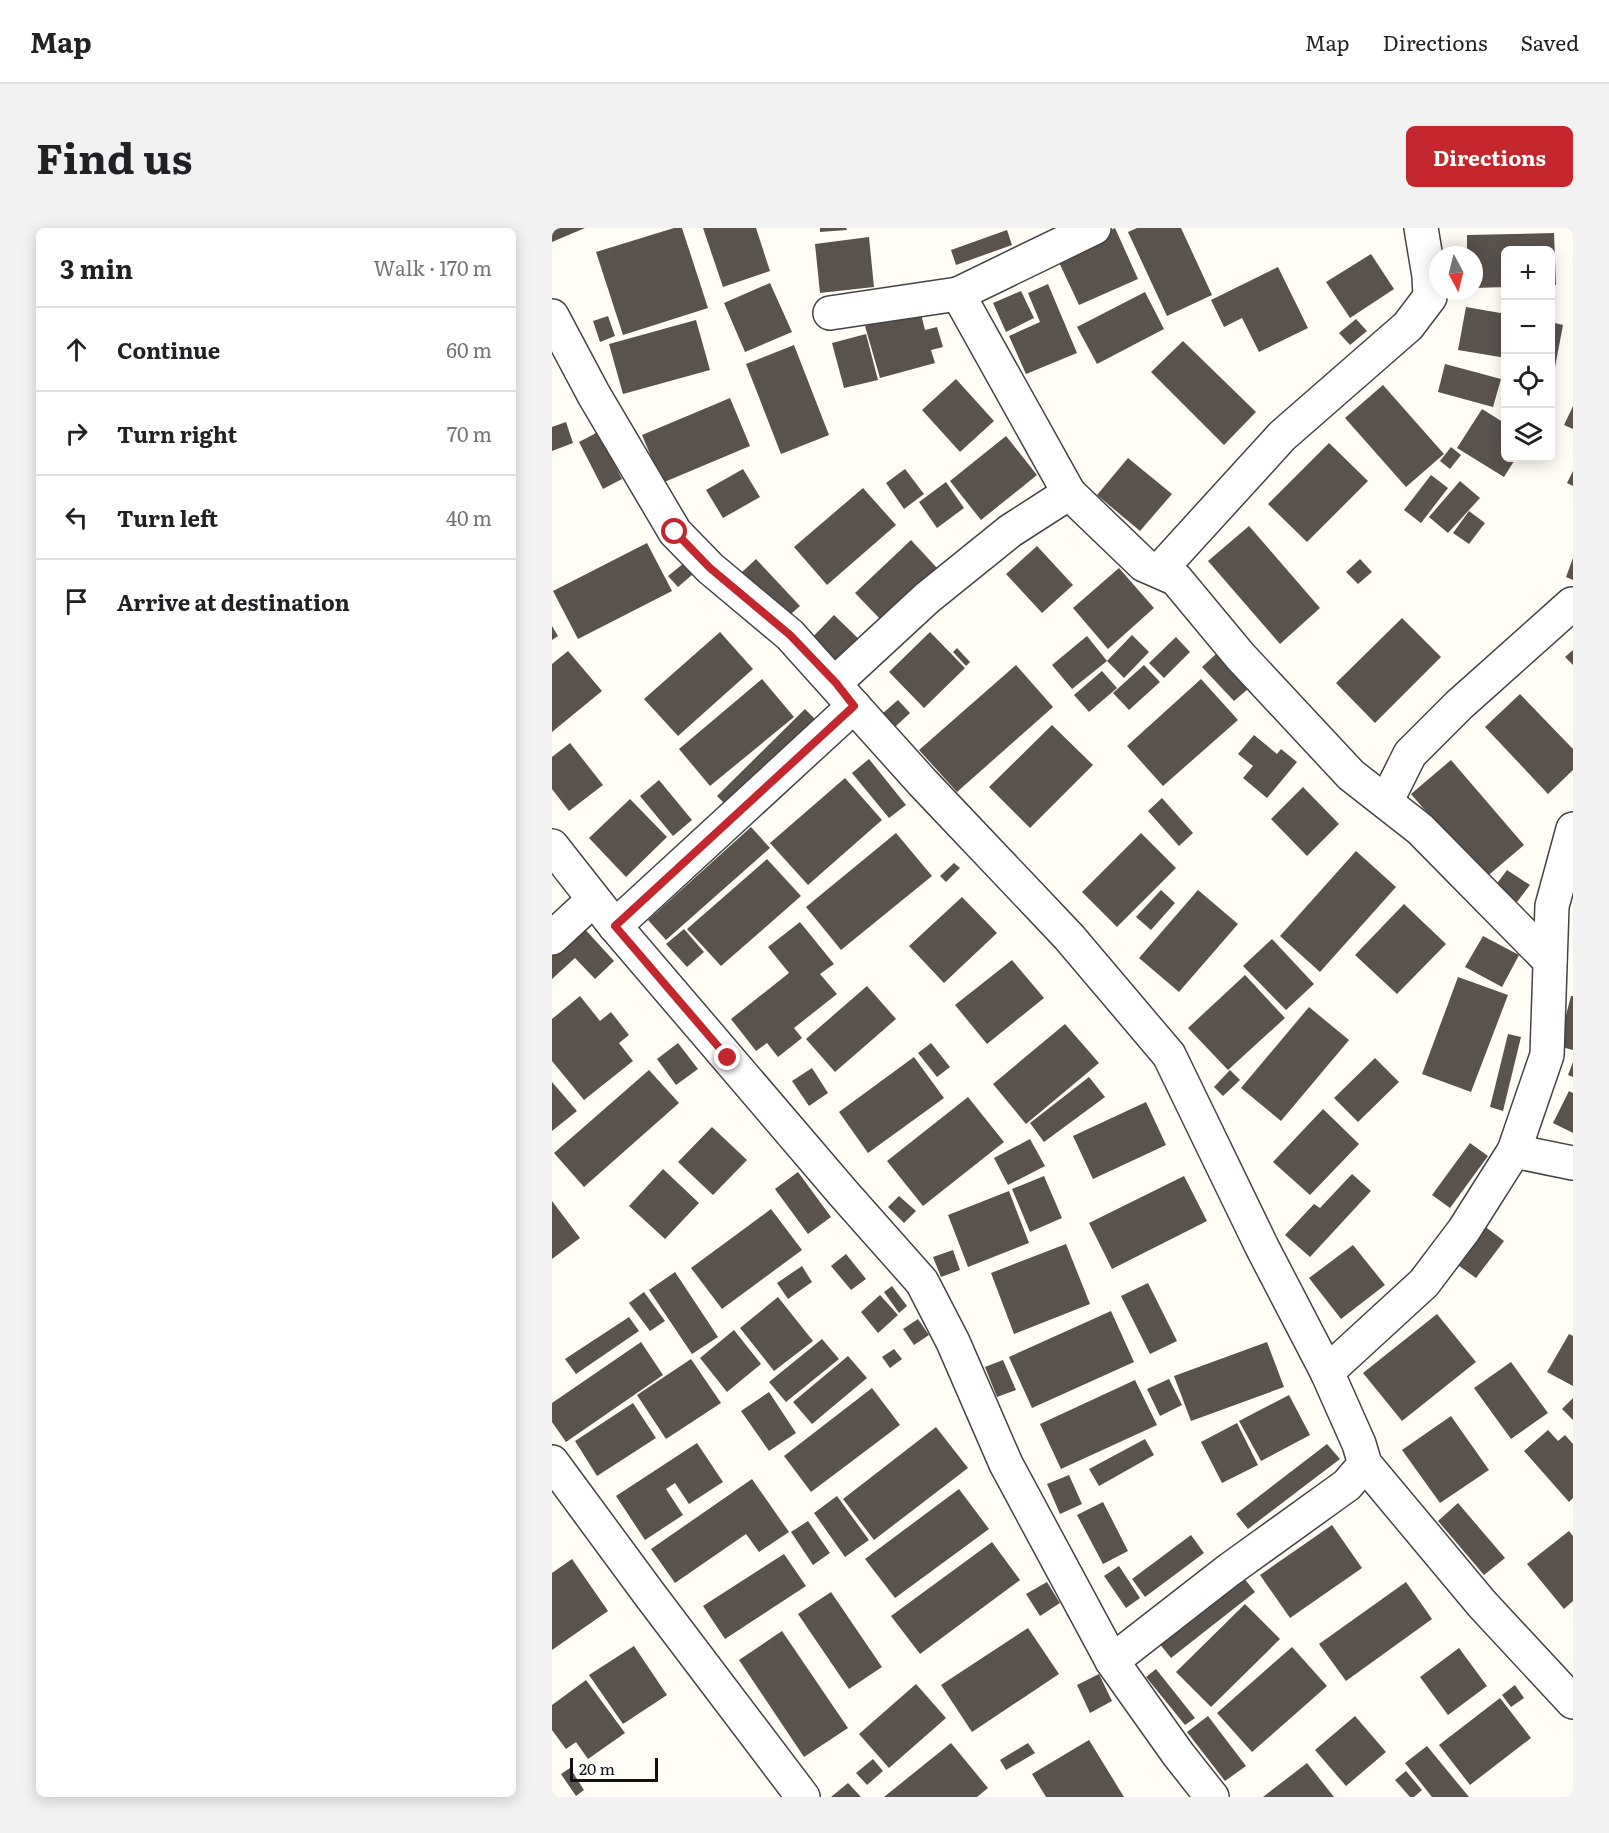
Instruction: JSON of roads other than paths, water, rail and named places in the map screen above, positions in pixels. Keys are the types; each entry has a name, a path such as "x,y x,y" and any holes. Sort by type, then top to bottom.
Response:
{"street":[{"path":"830,313 958,294 1094,228"},
{"path":"1159,571 1282,436 1408,326 1430,297 1429,276 1420,228"},
{"path":"958,294 1069,493 1144,565 1176,579 1240,656 1351,775 1420,829 1550,962"},
{"path":"552,316 594,395 675,532 710,568 790,635 1069,937 1169,1055 1262,1247 1326,1372 1359,1444 1365,1464 1482,1604 1573,1702"},
{"path":"615,926 845,695 927,598 1010,531 1069,493"},
{"path":"1386,802 1410,754 1460,705 1572,604"},
{"path":"1326,1372 1424,1283 1464,1230 1514,1151 1547,1055 1552,906 1573,829"},
{"path":"552,846 615,926 922,1282 953,1342 1006,1464 1112,1661 1178,1754 1212,1797"},
{"path":"552,938 593,900"},
{"path":"1514,1151 1573,1163"},
{"path":"552,1462 803,1797"},
{"path":"1112,1661 1228,1570 1347,1485 1365,1464"}]}
